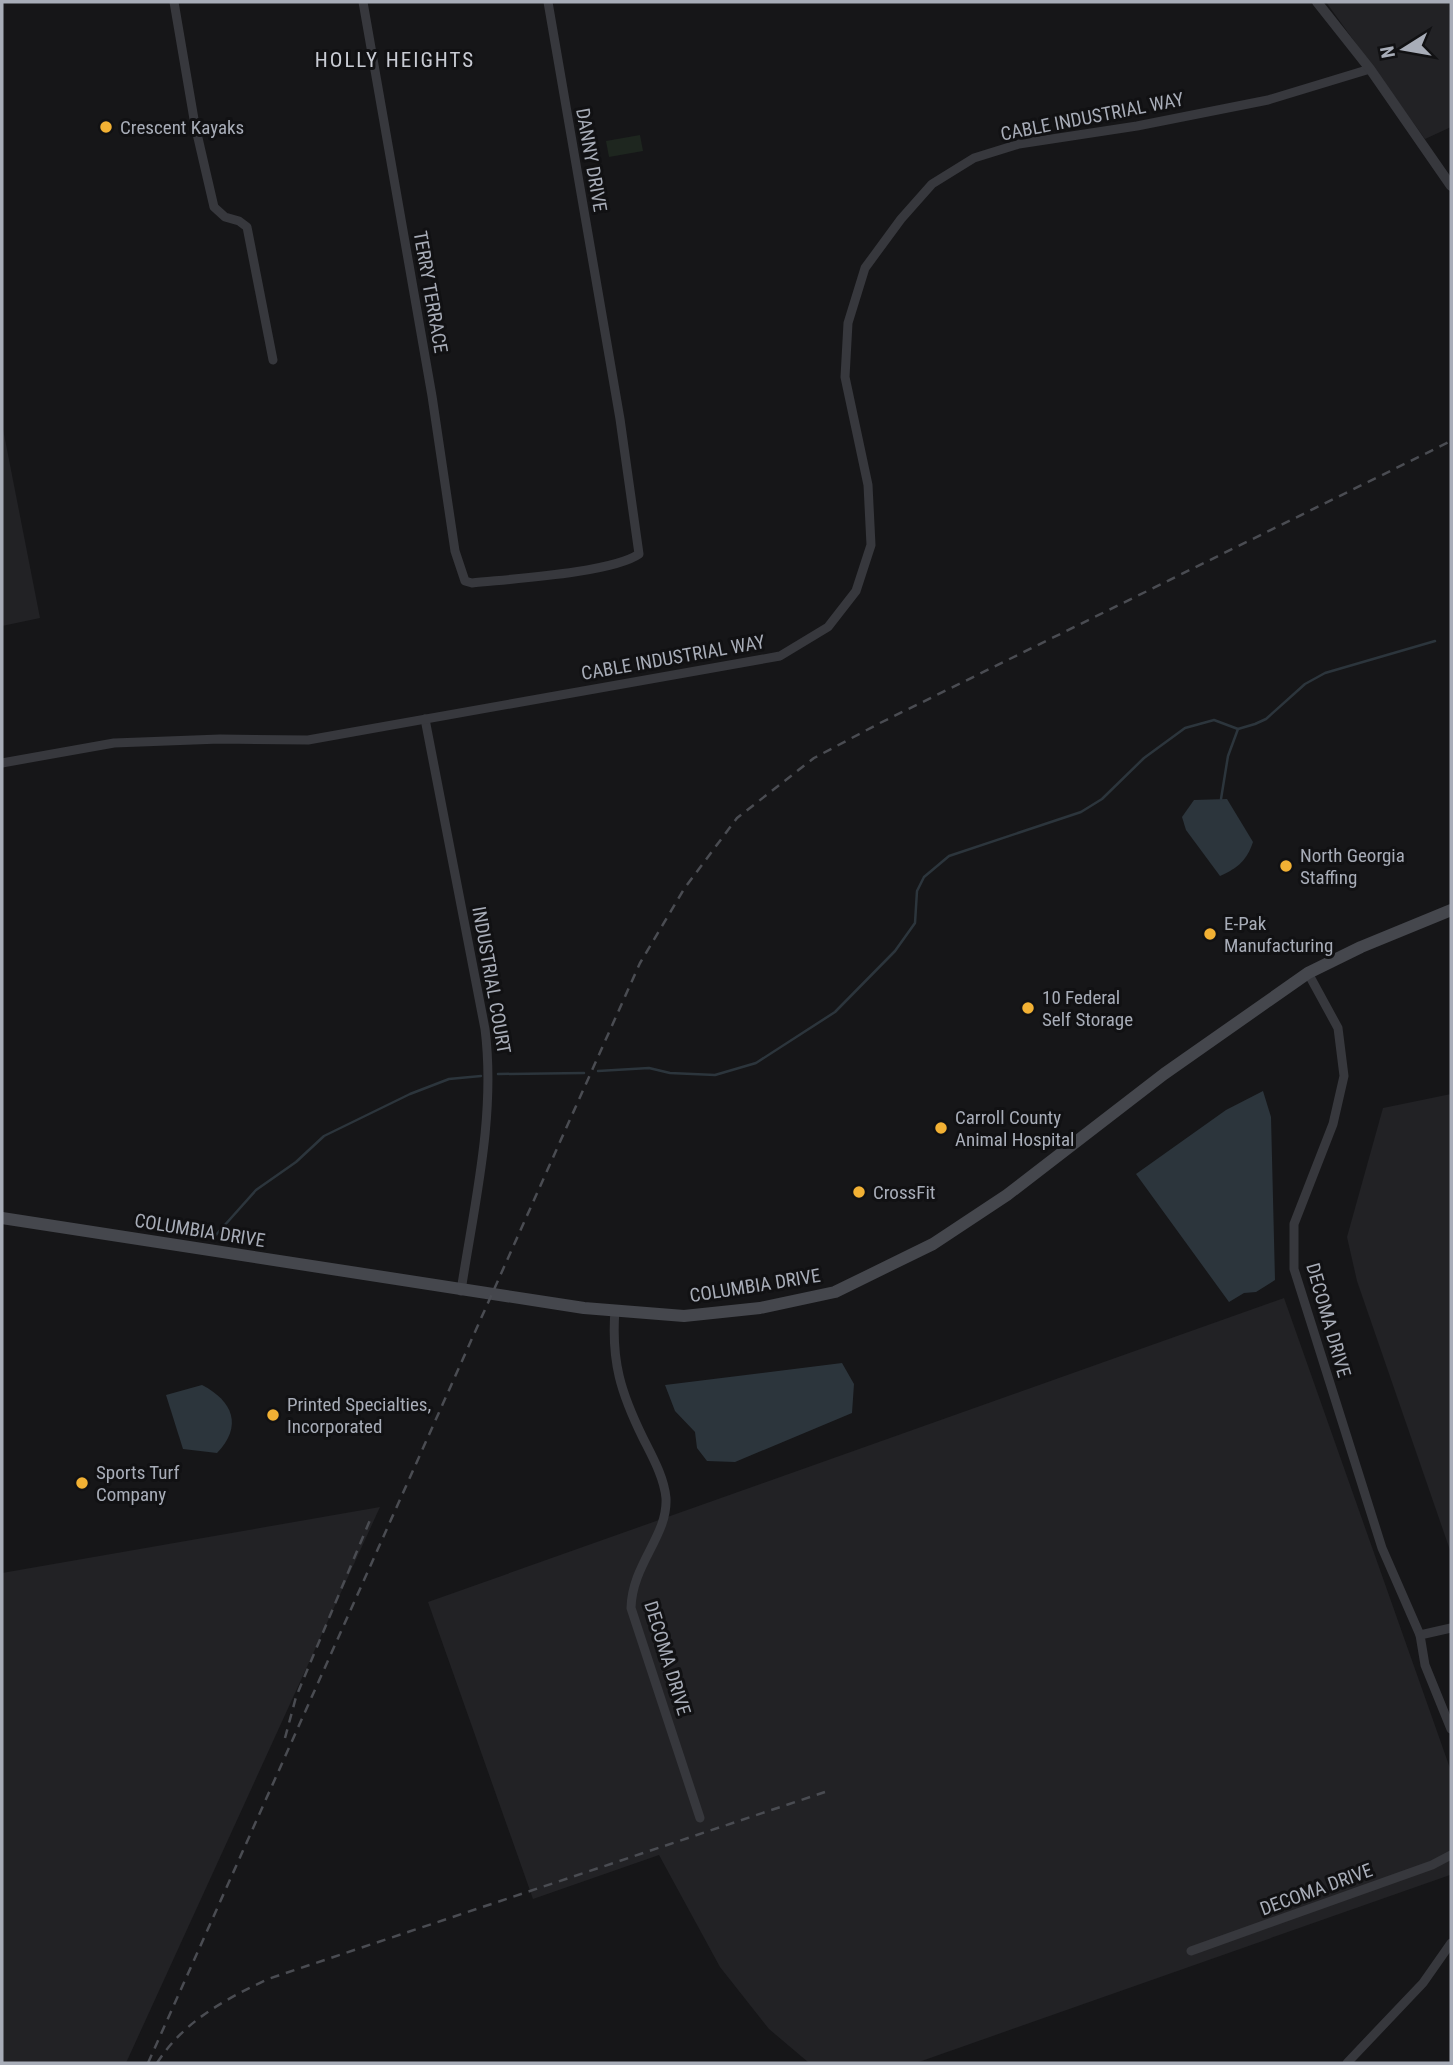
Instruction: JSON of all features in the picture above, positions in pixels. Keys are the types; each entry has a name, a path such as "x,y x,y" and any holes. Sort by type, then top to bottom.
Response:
{"main road":[{"name":"COLUMBIA DRIVE","path":"2,1218 461,1291 615,1310 684,1316 760,1308 835,1292 933,1244 1007,1195 1164,1074 1308,973 1360,947 1451,910"}],"street":[{"path":"174,2 195,125 214,207 225,217 239,221 247,227 273,360"},
{"name":"TERRY TERRACE","path":"363,2 432,396 455,551 465,580 472,583"},
{"name":"DANNY DRIVE","path":"472,583 601,566 621,562 639,554 604,324 548,2"},
{"path":"1317,2 1370,69 1451,187"},
{"name":"CABLE INDUSTRIAL WAY","path":"2,764 114,744 220,739 308,740 780,656 828,627 856,592 871,545 868,485 845,377 848,323 865,268 901,219 932,184 974,158 1019,144 1137,126 1268,100 1370,69"},
{"name":"INDUSTRIAL COURT","path":"425,719 485,1029 490,1068 487,1115 461,1291"},
{"name":"DECOMA DRIVE","path":"1308,973 1338,1028 1344,1076 1333,1124 1294,1224 1294,1269 1382,1548 1420,1635 1425,1665 1451,1729"},
{"name":"DECOMA DRIVE","path":"615,1310 614,1362 619,1383 657,1467 666,1495 665,1515 632,1587 631,1608 700,1818"},
{"path":"1420,1635 1451,1628"},
{"name":"DECOMA DRIVE","path":"1191,1951 1420,1870 1451,1855"},
{"path":"1347,2063 1423,1983 1451,1943"}],"shaded area":[{"path":"1326,2 1449,2 1451,127 1425,139"},
{"path":"640,135 643,151 609,157 606,141"},
{"path":"2,424 40,618 2,626"},
{"path":"1227,799 1253,842 1241,863 1220,876 1186,830 1182,817 1194,800"},
{"path":"1263,1091 1271,1117 1275,1280 1256,1292 1244,1293 1229,1302 1136,1174 1226,1110"},
{"path":"1451,1094 1451,1553 1357,1281 1347,1237 1383,1108"},
{"path":"1284,1298 1451,1771 1450,1875 916,2063 808,2062 769,2029 720,1967 659,1855 533,1899 428,1602"},
{"path":"842,1363 854,1384 852,1413 735,1462 707,1461 697,1448 695,1432 675,1411 665,1385"},
{"path":"202,1385 221,1399 231,1415 230,1433 217,1453 183,1449 166,1395"},
{"path":"380,1507 126,2063 2,2063 2,1573"}],"waterway":[{"path":"598,1071 649,1068 670,1073 715,1075 756,1063 835,1012 895,951 915,923 917,891 924,877 949,856 1081,812 1102,799 1144,758 1185,728 1214,720 1238,729 1255,724 1266,719 1305,684 1325,673 1435,641"},
{"path":"1221,799 1228,756 1238,729"},
{"path":"498,1074 584,1073"},
{"path":"215,1236 256,1190 296,1162 324,1136 410,1094 449,1079 481,1076"}],"railway":[{"path":"148,2063 640,963 684,889 737,818 814,758 880,723 1451,441"},
{"path":"285,1738 296,1697 370,1520"},
{"path":"157,2063 180,2035 206,2013 268,1979 825,1792"}],"place":[{"name":"Crescent Kayaks","path":"106,127"},
{"name":"North Georgia Staffing","path":"1286,866"},
{"name":"E-Pak Manufacturing","path":"1210,934"},
{"name":"10 Federal Self Storage","path":"1028,1008"},
{"name":"Carroll County Animal Hospital","path":"941,1128"},
{"name":"CrossFit","path":"859,1192"},
{"name":"Printed Specialties, Incorporated","path":"273,1415"},
{"name":"Sports Turf Company","path":"82,1483"}],"district":[{"name":"HOLLY HEIGHTS","path":"395,60"}]}
